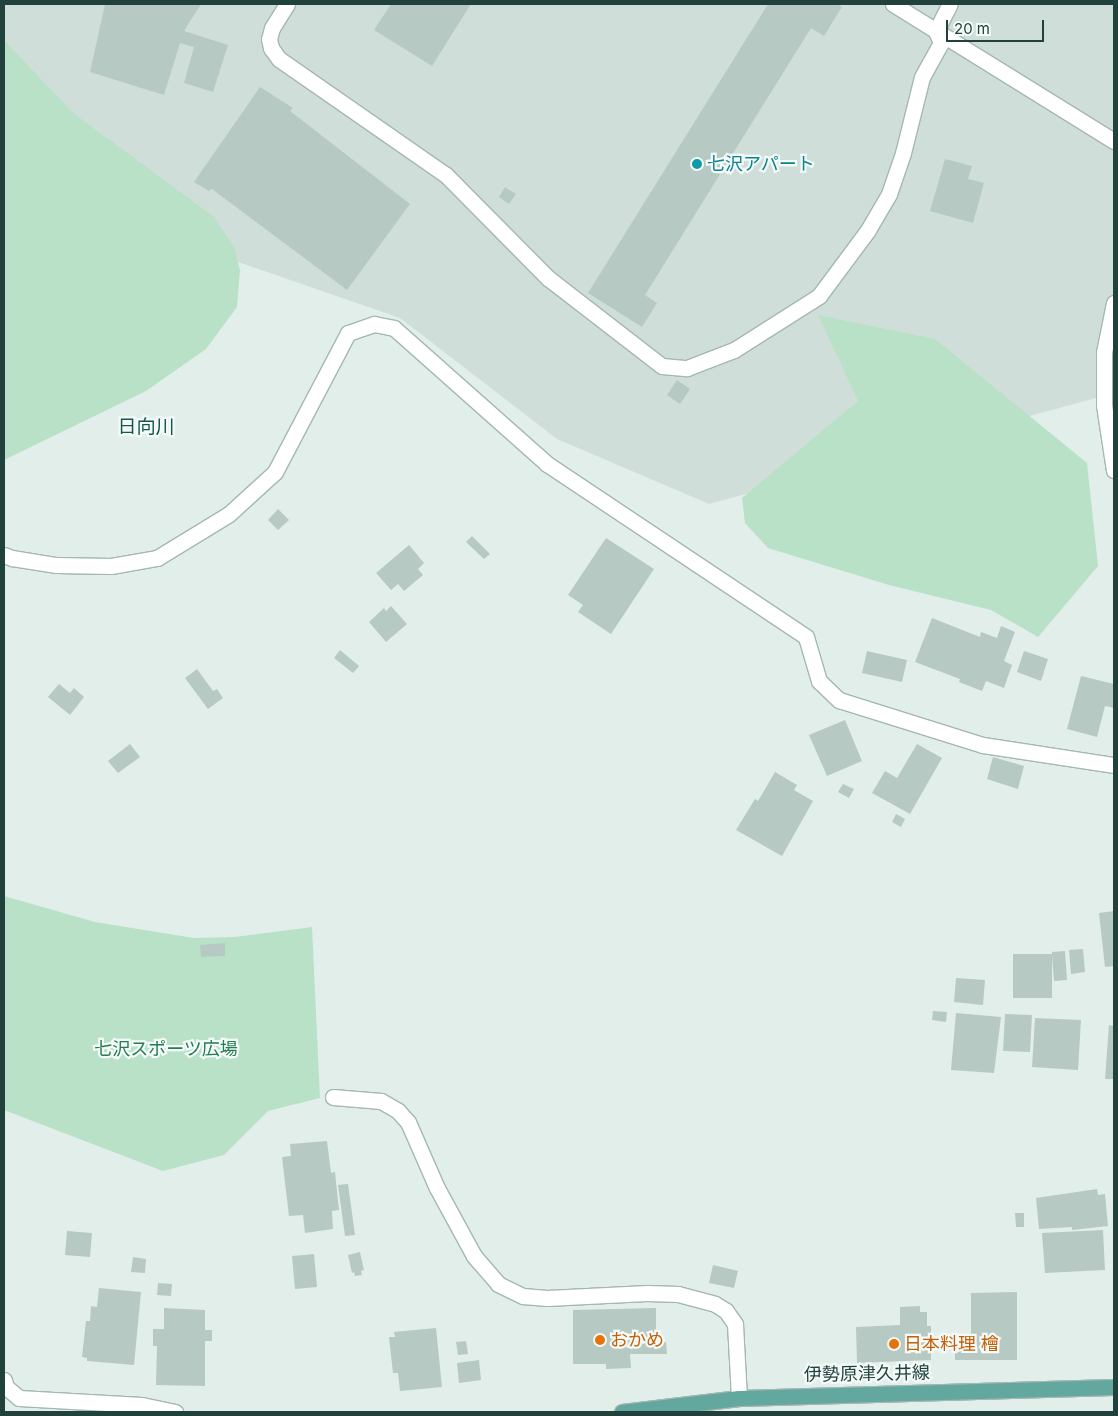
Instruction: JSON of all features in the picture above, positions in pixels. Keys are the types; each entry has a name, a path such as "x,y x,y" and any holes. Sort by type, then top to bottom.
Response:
{"main road":[{"name":"伊勢原津久井線","path":"622,1412 739,1398 1114,1387"}],"street":[{"path":"287,4 272,28 269,39 271,48 279,59 434,166 470,198 548,278 662,366 687,368 734,350 818,296 868,230 888,194 903,154 922,77 941,43 936,31"},
{"path":"893,4 1114,141"},
{"path":"936,31 950,4"},
{"path":"1114,303 1104,352 1104,405 1114,470"},
{"path":"4,554 12,558 56,565 111,566 157,558 205,529 228,514 275,472 348,333 374,324 394,328 547,464 806,637 818,681 839,700 983,745 1114,765"},
{"path":"333,1097 381,1101 398,1111 408,1122 437,1188 474,1256 498,1284 523,1296 547,1298 647,1293 678,1294 715,1304 726,1310 735,1324 739,1398"},
{"path":"4,1380 6,1387 19,1398 142,1405 175,1412"}],"shaded area":[{"path":"4,4 1114,4 1114,393 709,504 557,439 400,318 4,181"}],"green space":[{"path":"4,40 73,113 213,216 234,247 240,270 237,307 206,349 146,391 4,460"},
{"path":"818,315 935,339 1087,463 1098,566 1038,637 991,610 889,585 768,548 745,523 742,498 858,401"},
{"name":"七沢スポーツ広場","path":"4,896 95,922 194,938 234,937 312,927 320,1098 268,1111 224,1155 163,1171 4,1110"}],"building":[{"path":"105,4 201,4 184,31 228,45 213,92 184,83 194,47 180,43 164,95 90,72"},
{"path":"391,4 471,4 432,66 374,30"},
{"name":"七沢アパート","path":"768,4 837,4 842,7 824,36 811,28 645,295 657,303 642,327 588,293"},
{"path":"260,87 293,108 290,111 410,204 347,290 212,189 209,191 194,182"},
{"path":"945,159 972,166 968,179 984,183 973,223 930,211"},
{"path":"505,187 516,194 509,204 499,197"},
{"path":"677,380 690,389 680,404 667,395"},
{"path":"278,509 289,520 278,530 268,520"},
{"path":"472,536 490,554 484,559 466,542"},
{"path":"606,538 654,569 611,634 578,612 583,605 568,595"},
{"path":"409,545 424,563 418,569 423,575 404,591 398,584 391,590 376,573"},
{"path":"391,606 407,624 386,642 369,622 384,608 386,611"},
{"path":"932,618 980,637 981,632 997,638 1001,626 1015,632 1004,661 1012,665 1004,688 986,681 982,691 959,682 960,679 915,662"},
{"path":"340,650 359,666 353,673 334,658"},
{"path":"867,651 907,660 902,682 862,673"},
{"path":"1024,651 1048,659 1041,681 1017,672"},
{"path":"197,669 213,691 217,689 223,698 208,709 185,678"},
{"path":"1081,676 1114,684 1114,708 1105,706 1097,737 1067,729"},
{"path":"59,684 70,693 74,688 84,697 70,715 48,697"},
{"path":"845,720 862,761 827,776 809,735"},
{"path":"130,744 140,757 118,773 108,761"},
{"path":"917,744 942,758 910,814 872,793 885,771 897,778"},
{"path":"993,757 1024,766 1018,789 987,779"},
{"path":"775,772 797,785 794,790 813,801 782,856 736,830 755,799 758,801"},
{"path":"843,784 854,789 849,798 838,792"},
{"path":"896,814 905,819 901,827 892,822"},
{"path":"1114,911 1114,966 1105,967 1099,913"},
{"path":"225,943 225,956 201,957 200,945"},
{"path":"1083,949 1085,972 1071,974 1069,950"},
{"path":"1065,951 1067,980 1054,981 1052,956 1052,998 1013,998 1013,954 1052,954 1052,952"},
{"path":"956,978 985,980 983,1005 954,1002"},
{"path":"933,1011 947,1012 946,1022 932,1020"},
{"path":"956,1013 1001,1017 994,1073 951,1070"},
{"path":"1005,1014 1032,1015 1030,1052 1003,1051"},
{"path":"1035,1018 1081,1020 1078,1070 1032,1067"},
{"path":"1109,1025 1114,1026 1114,1079 1105,1079"},
{"path":"327,1141 331,1173 335,1172 339,1210 332,1211 333,1229 305,1233 303,1215 289,1216 282,1157 291,1156 290,1144"},
{"path":"348,1184 355,1235 345,1236 338,1185"},
{"path":"1097,1189 1098,1195 1105,1194 1108,1226 1072,1230 1072,1227 1039,1229 1036,1198"},
{"path":"1015,1213 1024,1213 1024,1227 1016,1227"},
{"path":"1103,1230 1105,1270 1045,1273 1042,1233"},
{"path":"67,1231 92,1233 90,1257 65,1255"},
{"path":"360,1252 364,1270 361,1271 362,1275 355,1276 354,1272 352,1273 348,1255"},
{"path":"314,1254 317,1287 295,1289 292,1256"},
{"path":"133,1257 146,1259 145,1273 131,1272"},
{"path":"713,1265 738,1271 734,1288 709,1283"},
{"path":"158,1283 172,1284 171,1296 157,1295"},
{"path":"99,1288 141,1292 134,1365 87,1361 87,1358 82,1357 86,1321 90,1321 91,1306 97,1307"},
{"path":"1017,1292 1017,1360 955,1360 955,1337 971,1337 971,1293"},
{"name":"日本料理 檜","path":"920,1306 920,1312 927,1312 927,1326 931,1326 931,1360 857,1363 856,1327 900,1325 900,1307"},
{"path":"164,1308 205,1310 205,1330 212,1330 212,1341 205,1341 205,1386 156,1385 157,1346 153,1346 153,1329 164,1329"},
{"path":"656,1308 656,1342 666,1342 667,1354 630,1354 631,1368 606,1369 606,1364 573,1364 573,1310"},
{"path":"436,1328 442,1387 400,1391 398,1373 393,1373 389,1337 395,1337 394,1332"},
{"path":"466,1341 468,1354 458,1355 456,1342"},
{"path":"479,1360 481,1380 459,1383 457,1363"}],"place":[{"name":"七沢アパート","path":"697,164"},
{"name":"おかめ","path":"600,1340"},
{"name":"日本料理 檜","path":"894,1344"}],"district":[{"name":"日向川","path":"146,427"}]}
